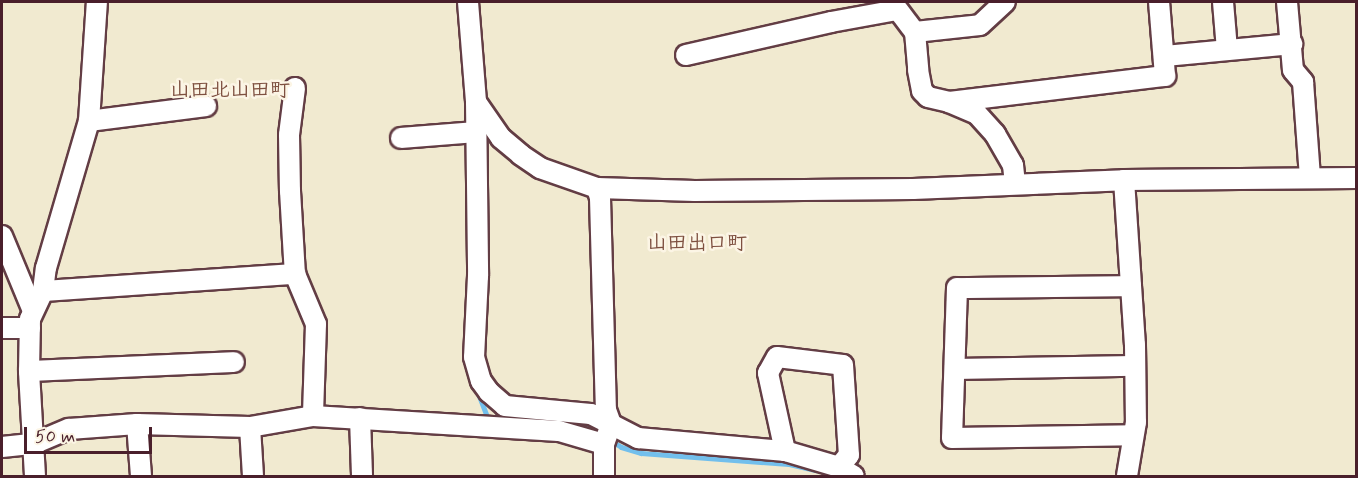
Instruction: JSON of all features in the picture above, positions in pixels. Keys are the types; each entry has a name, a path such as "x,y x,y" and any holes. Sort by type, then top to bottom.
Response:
{"street":[{"path":"35,477 29,371 31,320 43,291 46,268 89,121 97,2"},
{"path":"468,2 476,102 478,276 474,357 481,381 505,406 591,414 638,438 738,445 785,451 847,472 849,455 843,365 777,357 768,373 785,451"},
{"path":"915,32 980,25 1005,2"},
{"path":"949,102 1165,76 1159,2"},
{"path":"1223,2 1227,50"},
{"path":"1287,2 1293,70 1303,82 1310,178"},
{"path":"686,55 895,6 906,16 915,32 922,91 928,97 949,102 976,114 995,134 1013,165 1015,183"},
{"path":"1165,56 1292,44"},
{"path":"295,88 289,135 295,274 316,324 314,416"},
{"path":"476,102 501,138 521,155 540,168 597,188 695,191 913,189 1124,180 1356,178"},
{"path":"89,121 206,106"},
{"path":"401,138 476,132"},
{"path":"1124,180 1137,422 1127,477"},
{"path":"597,188 600,209 606,410 611,424 604,444 604,477"},
{"path":"2,236 31,320"},
{"path":"43,291 295,274"},
{"path":"1131,286 957,288 952,438 1133,435"},
{"path":"2,328 31,320"},
{"path":"29,371 234,362"},
{"path":"955,369 1134,366"},
{"path":"2,447 33,444 69,429 137,424 250,427 314,416 559,431 604,444"},
{"path":"360,418 362,477"},
{"path":"137,424 141,477"},
{"path":"250,427 253,477"}],"waterway":[{"path":"476,388 488,420"},
{"path":"525,419 578,423 602,435"},
{"path":"36,431 70,421"},
{"path":"610,440 621,447 641,453 789,464 816,470"}],"district":[{"name":"山田北山田町","path":"230,90"},
{"name":"山田出口町","path":"697,243"}]}
